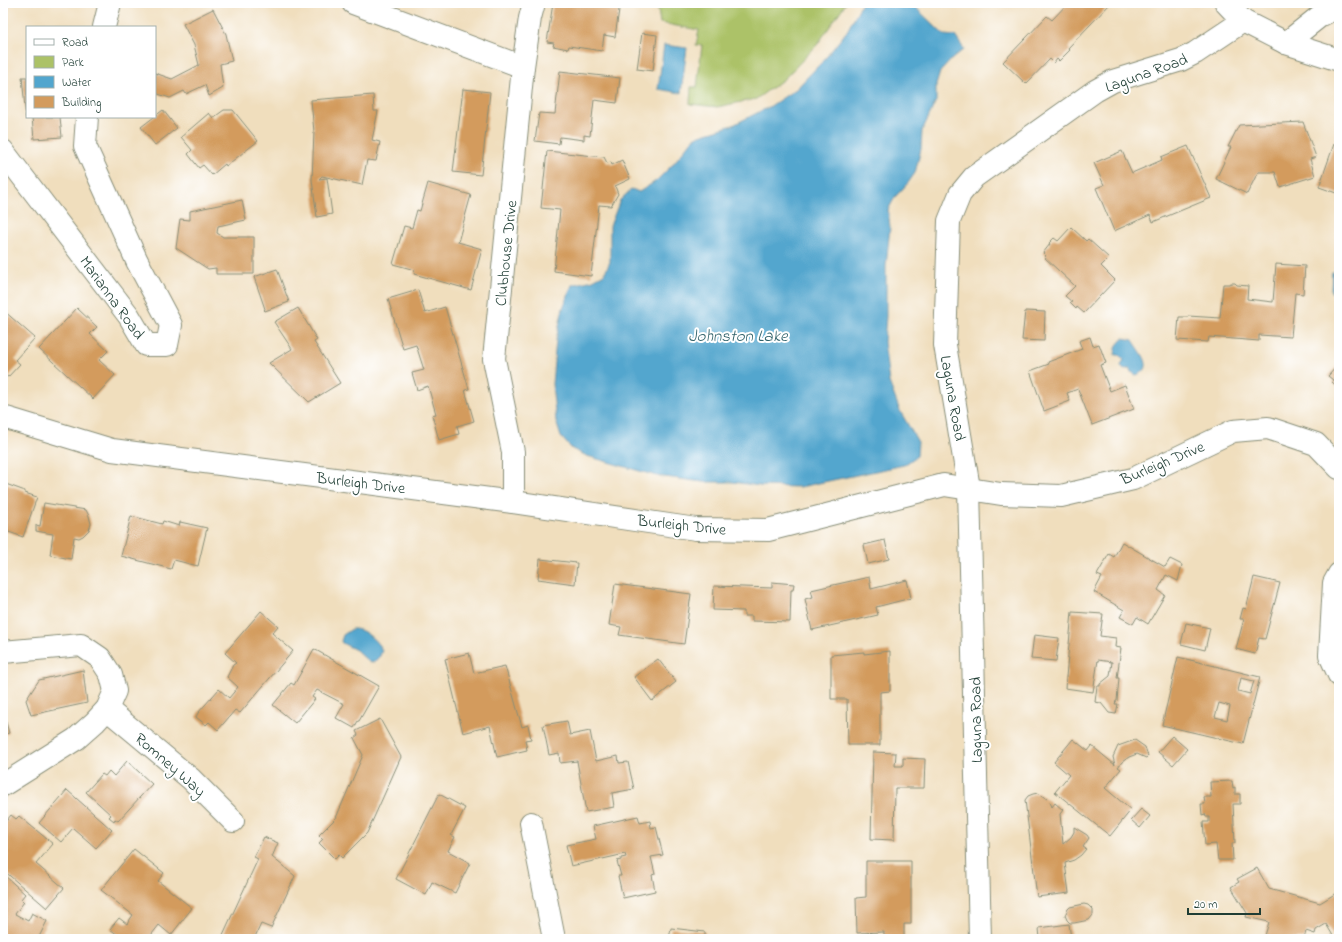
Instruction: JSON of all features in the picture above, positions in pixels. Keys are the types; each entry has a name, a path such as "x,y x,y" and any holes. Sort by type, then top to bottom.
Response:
{"street":[{"path":"104,26 110,3"},
{"path":"352,3 523,67"},
{"name":"Clubhouse Drive","path":"513,502 513,452 494,360 523,67 530,18 534,3"},
{"path":"1226,3 1243,20 1286,43 1339,60"},
{"path":"1286,43 1320,16 1339,6"},
{"name":"Laguna Road","path":"980,939 969,488 945,345 949,221 960,194 974,177 1095,91 1113,81 1181,60 1195,53 1243,20"},
{"name":"Marianna Road","path":"3,152 129,316 146,345 166,345 171,325 138,261 84,146 87,118"},
{"name":"Burleigh Drive","path":"3,417 112,450 513,502 696,529 768,530 944,485 1001,494 1061,496 1133,479 1233,431 1268,428 1316,444 1339,468"},
{"path":"1339,574 1334,583 1330,654 1339,675"},
{"path":"3,652 81,645 100,658 111,675 115,691 107,709 76,739 3,785"},
{"name":"Romney Way","path":"107,709 191,779 233,821"},
{"path":"531,823 554,939"}],"green space":[{"path":"657,3 846,3 817,45 784,79 756,99 717,107 690,104 691,87 697,87 702,45 696,45 699,30 660,23"}],"water":[{"name":"Johnston Lake","path":"862,3 911,3 944,35 955,36 964,49 940,72 936,85 936,101 922,131 921,149 915,173 895,197 888,210 890,227 886,266 886,316 884,342 889,382 900,411 918,442 917,456 904,465 800,487 760,486 733,482 703,482 657,476 587,456 572,449 561,437 556,421 552,384 556,340 563,308 572,285 593,280 604,274 610,262 610,226 620,200 632,189 639,192 656,181 673,164 693,139 700,135 733,125 769,107 796,89 824,60 847,31"},
{"path":"664,45 687,48 681,93 658,89"},
{"path":"1332,272 1339,272 1339,293 1331,292"},
{"path":"1124,338 1133,340 1145,360 1145,369 1136,375 1130,371 1130,368 1124,370 1121,366 1124,360 1119,355 1115,355 1117,345"},
{"path":"352,629 361,630 373,639 382,650 380,656 374,662 370,663 356,650 342,643 341,641 343,635"}],"building":[{"path":"553,3 620,3 615,37 604,35 602,51 569,46 568,49 553,46 554,43 547,42"},
{"path":"1068,3 1111,3 1068,48 1070,50 1059,61 1057,59 1054,63 1050,59 1026,84 1003,62 1047,16 1052,20"},
{"path":"213,9 226,34 232,61 220,64 223,88 209,96 205,85 186,94 184,91 170,98 156,93 156,73 172,79 199,65 194,45 183,24"},
{"path":"642,33 657,35 653,71 637,69"},
{"path":"560,71 620,78 617,103 594,100 590,136 584,135 584,140 560,137 559,144 535,141 539,113 555,114"},
{"path":"22,77 26,77 26,118"},
{"path":"463,89 490,92 481,175 453,172"},
{"path":"373,95 374,111 378,111 372,140 380,142 376,161 367,160 362,185 322,176 319,179 327,178 332,214 317,217 312,180 314,132 311,100"},
{"path":"163,110 177,128 155,145 141,127 153,118 156,118 156,115"},
{"path":"224,110 233,110 258,141 212,175 203,165 199,168 188,154 192,150 181,137 209,113 213,118"},
{"path":"32,118 60,118 62,137 34,139"},
{"path":"1303,122 1316,157 1310,159 1315,176 1280,187 1275,172 1258,172 1247,194 1216,179 1231,147 1228,147 1239,125"},
{"path":"1334,144 1339,146 1339,194 1319,187"},
{"path":"1188,146 1211,198 1153,222 1150,215 1114,231 1096,188 1104,185 1094,163 1122,151 1132,173 1162,160 1161,157"},
{"path":"547,151 604,157 607,163 611,162 612,165 622,160 630,179 615,186 618,194 611,206 599,205 591,276 554,271 560,210 541,208"},
{"path":"428,183 471,195 458,242 482,249 471,290 414,274 415,270 393,264 404,226 412,228 417,210 420,211"},
{"path":"242,200 246,220 218,226 217,233 223,237 254,237 254,274 216,274 216,268 208,269 176,248 180,219 190,220 190,211"},
{"path":"1071,227 1086,241 1088,239 1109,258 1101,266 1115,280 1084,313 1077,307 1076,309 1070,303 1072,302 1065,296 1075,286 1044,257 1046,256 1043,253 1054,238 1058,241"},
{"path":"1276,264 1305,266 1303,294 1295,293 1291,337 1259,335 1259,341 1209,337 1208,342 1177,340 1179,317 1188,316 1220,318 1223,284 1235,283 1237,285 1248,286 1247,299 1273,302"},
{"path":"277,269 289,302 265,311 254,277"},
{"path":"418,290 425,313 445,307 469,389 465,390 474,421 457,426 459,434 439,440 432,415 436,414 428,386 417,390 412,373 424,370 416,345 403,349 388,299"},
{"path":"77,308 97,327 90,334 108,351 99,360 115,375 93,399 39,349"},
{"path":"298,308 317,340 314,342 340,383 309,402 269,363 292,349 274,322"},
{"path":"3,310 35,338 15,360 20,364 8,377 3,374"},
{"path":"1025,311 1045,312 1044,341 1022,340"},
{"path":"1090,337 1093,346 1099,344 1106,363 1100,365 1110,391 1125,385 1134,409 1092,425 1078,389 1067,393 1070,401 1044,411 1030,371 1049,364 1048,362 1082,349 1079,341"},
{"path":"1339,364 1339,388 1328,376"},
{"path":"3,483 37,497 23,537 3,530"},
{"path":"44,503 86,510 89,516 91,524 89,530 79,538 74,537 71,559 50,555 53,534 36,531 36,525 40,526"},
{"path":"131,516 162,524 163,521 179,526 180,522 207,528 198,566 174,560 171,569 121,556"},
{"path":"885,540 889,559 868,564 864,545"},
{"path":"1122,542 1165,567 1170,559 1182,565 1178,581 1166,575 1158,590 1165,595 1148,624 1137,617 1133,624 1120,617 1124,610 1094,592 1102,577 1097,575 1109,554 1114,557"},
{"path":"540,559 577,563 575,584 538,579"},
{"path":"869,577 871,589 907,580 911,598 876,607 878,615 812,630 805,599 813,597 811,590"},
{"path":"1254,577 1280,583 1265,639 1259,638 1255,654 1236,649 1244,619 1240,619 1243,608 1246,609"},
{"path":"772,582 794,584 793,590 791,590 790,622 752,621 752,616 744,616 744,611 713,610 714,586 772,588"},
{"path":"615,584 691,594 684,644 619,635 621,627 609,625"},
{"path":"261,611 278,626 272,633 293,651 240,713 235,710 218,730 209,722 206,725 196,717 198,713 219,689 229,698 238,687 227,677 233,665 236,663 225,653"},
{"path":"1072,612 1103,614 1100,636 1116,638 1115,647 1121,648 1117,678 1119,678 1117,701 1115,704 1118,704 1116,714 1109,713 1101,703 1095,702 1097,686 1100,686 1100,684 1110,676 1112,662 1098,660 1093,692 1065,688"},
{"path":"1186,623 1210,628 1205,650 1181,644"},
{"path":"1034,635 1059,638 1056,661 1031,659"},
{"path":"314,649 379,686 354,728 336,718 344,704 317,690 312,697 315,699 295,723 273,705 291,683 294,685"},
{"path":"890,651 890,691 880,692 880,745 848,745 847,699 831,699 831,655 864,652 864,654"},
{"path":"469,653 474,673 505,666 522,727 528,725 531,739 525,740 527,750 497,757 490,726 463,733 445,659"},
{"path":"1178,657 1260,677 1243,744 1162,725","holes":["1241,678 1254,681 1250,694 1238,691","1219,703 1230,706 1227,720 1215,717"]},
{"path":"658,659 676,682 652,701 634,677"},
{"path":"83,670 87,703 31,715 26,700 39,680"},
{"path":"380,719 401,757 367,833 342,858 339,855 335,859 319,843 323,839 319,835 336,818 363,755 354,738 358,735 356,731"},
{"path":"567,721 570,735 590,731 596,761 618,756 619,763 628,762 634,789 612,793 614,807 586,812 577,761 560,763 559,753 549,755 543,725"},
{"path":"6,722 9,733 3,735 3,723"},
{"path":"1172,736 1187,749 1173,765 1158,752"},
{"path":"1073,739 1088,751 1092,746 1115,765 1113,757 1118,746 1135,740 1145,747 1148,756 1146,758 1137,754 1122,762 1118,767 1121,769 1105,788 1131,810 1110,836 1055,792 1069,775 1054,762"},
{"path":"873,752 896,753 895,766 903,766 903,758 925,759 924,788 895,788 894,840 871,839"},
{"path":"127,761 152,784 118,821 115,819 114,821 109,817 111,815 86,792 102,774 105,776 109,771 114,776"},
{"path":"1232,781 1233,788 1235,787 1235,794 1240,794 1240,804 1233,804 1235,843 1232,843 1233,860 1218,860 1216,844 1205,845 1203,822 1209,822 1209,817 1206,817 1205,814 1202,815 1201,804 1205,804 1204,797 1211,797 1210,782"},
{"path":"67,790 112,830 96,848 73,828 61,842 39,823"},
{"path":"1038,793 1050,802 1052,807 1055,803 1063,810 1060,814 1063,844 1071,837 1074,832 1074,827 1087,835 1089,838 1083,847 1086,849 1081,855 1074,860 1065,863 1069,893 1037,897 1025,800 1028,796"},
{"path":"439,794 465,808 451,835 455,837 448,851 470,863 455,893 432,882 426,895 396,879"},
{"path":"1141,809 1150,816 1140,828 1131,820"},
{"path":"11,815 16,819 19,816 53,844 36,864 64,888 47,908 3,870 3,859 8,856 3,846 3,825"},
{"path":"638,816 640,823 650,821 651,828 656,827 663,855 651,857 655,874 652,875 655,891 623,898 618,876 621,876 617,861 626,857 625,854 571,866 566,845 596,839 593,826"},
{"path":"264,837 278,843 272,857 295,876 271,928 261,924 254,939 221,939 258,859 254,857"},
{"path":"134,849 164,873 158,881 192,908 171,935 159,925 148,939 123,939 110,929 119,918 127,924 133,915 101,890"},
{"path":"866,861 911,861 911,924 904,924 904,939 884,939 884,932 857,933 856,898 866,897"},
{"path":"1257,868 1269,889 1320,903 1338,892 1339,939 1335,939 1326,924 1316,930 1315,934 1306,931 1304,939 1264,939 1269,922 1246,917 1247,913 1231,887 1239,882 1237,879"},
{"path":"3,874 25,894 21,899 24,902 15,914 28,921 32,913 47,921 38,939 3,939"},
{"path":"1084,904 1088,905 1093,910 1093,915 1089,920 1070,923 1065,915 1068,909 1070,907"},
{"path":"1069,924 1071,939 1040,939 1039,928"},
{"path":"671,928 705,932 705,939 669,939"}]}
